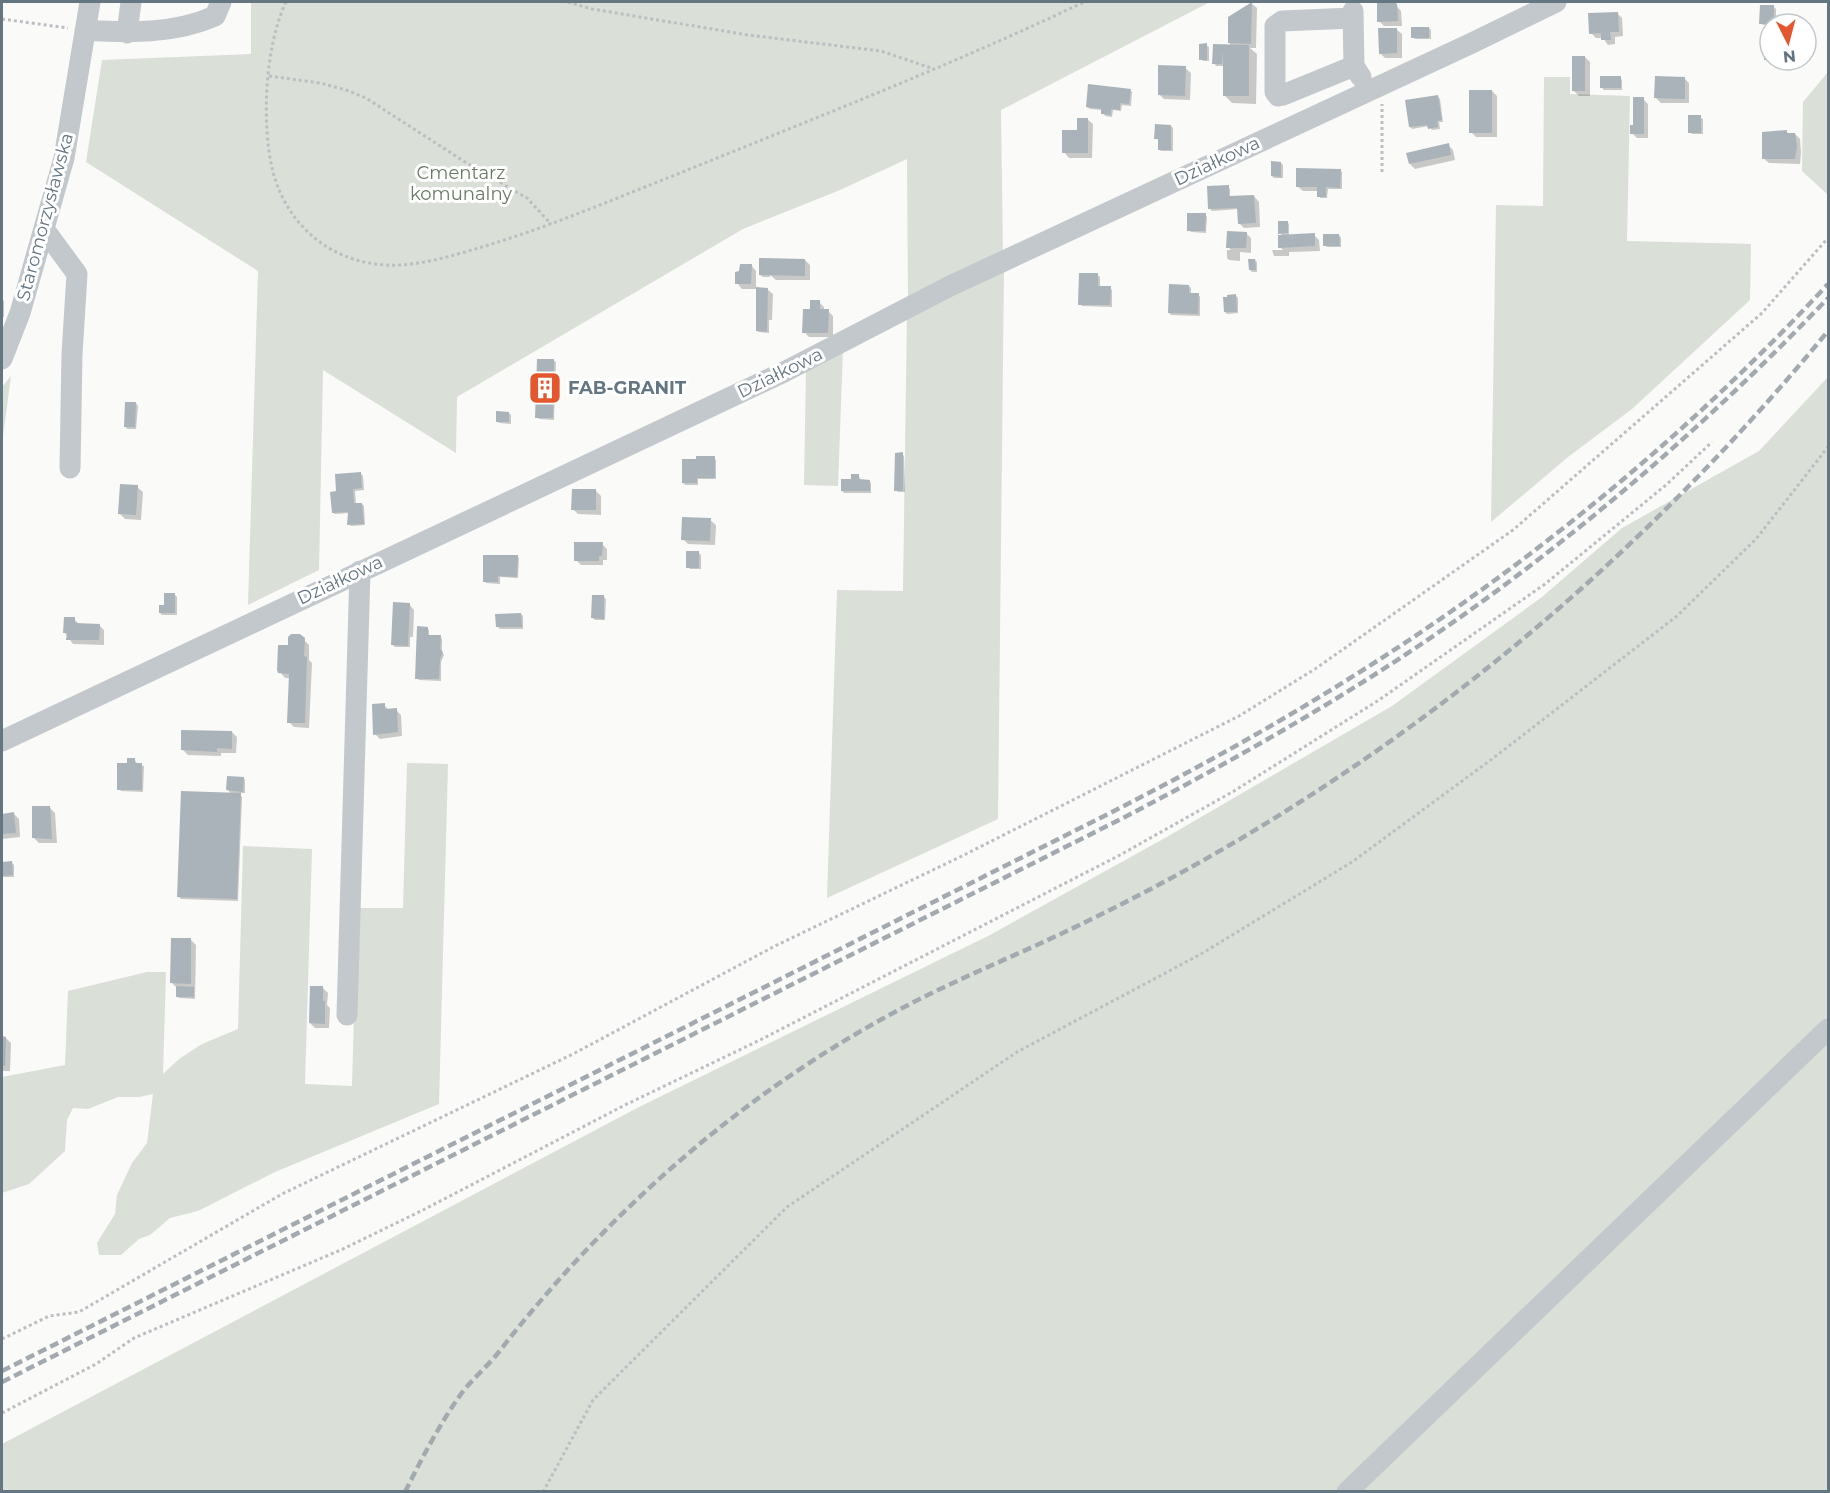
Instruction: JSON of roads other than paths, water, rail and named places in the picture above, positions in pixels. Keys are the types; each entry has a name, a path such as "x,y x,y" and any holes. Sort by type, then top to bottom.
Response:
{"street":[{"name":"Staromorzysławska","path":"2,359 20,313 64,158 90,2"},
{"path":"127,33 131,2"},
{"path":"85,30 127,33 196,25 216,16 221,2"},
{"name":"Działkowa","path":"2,741 784,372 950,286 1557,2"},
{"path":"1354,66 1278,96 1275,92 1275,26 1282,21 1353,15 1354,66 1375,87"},
{"path":"44,229 77,274 72,354 70,468"},
{"path":"347,1015 360,571"},
{"path":"1347,1491 1828,1029"}],"railway":[{"path":"2,1371 1114,811 1290,715 1413,638 1477,593 1601,498 1718,395 1828,284"},
{"path":"2,1382 1119,820 1233,759 1307,716 1417,647 1527,568 1580,526 1683,439 1733,393 1828,298"},
{"path":"405,1492 438,1430 470,1383 583,1253 678,1162 781,1082 836,1046 946,986 1094,918 1178,874 1260,827 1340,776 1418,721 1493,664 1635,539 1702,473 1828,331"}],"place":[{"name":"FAB-GRANIT","path":"545,388"}],"park label":[{"name":"Cmentarz komunalny","path":"461,183"}]}
